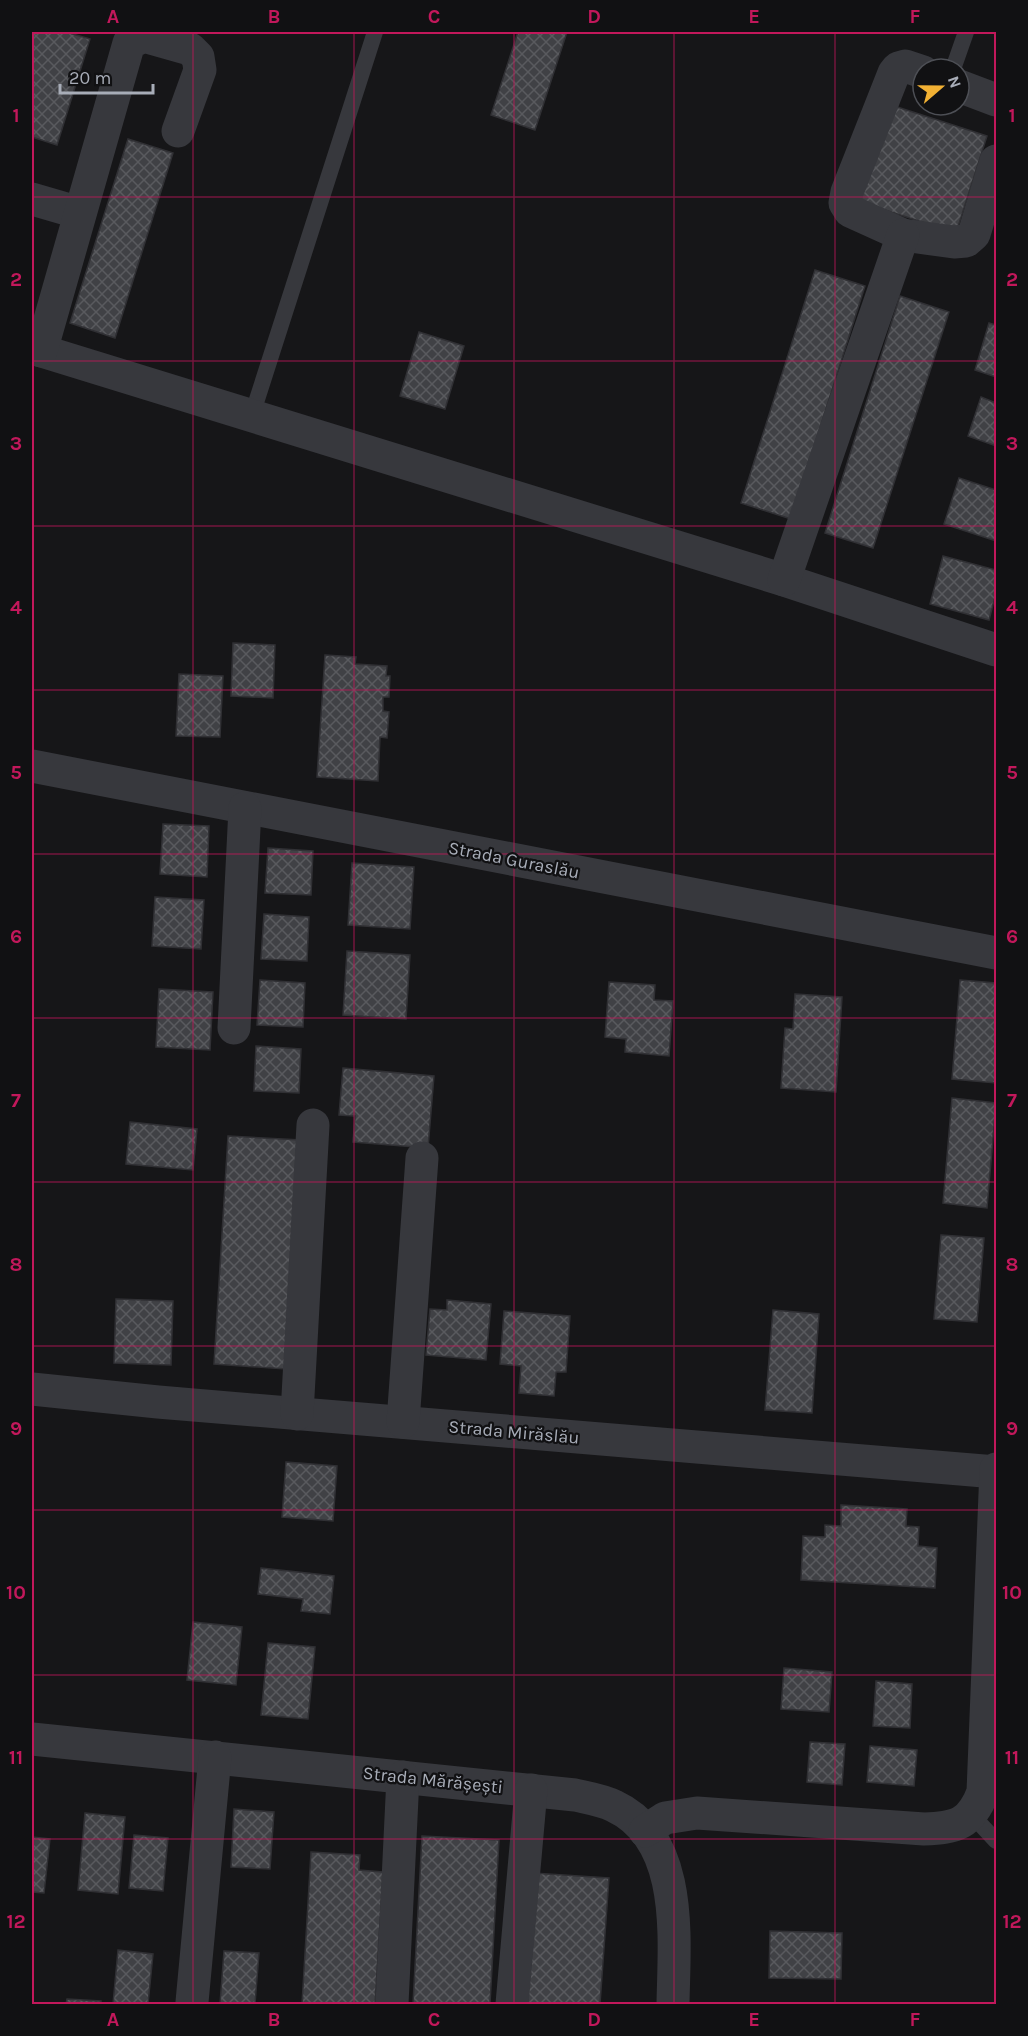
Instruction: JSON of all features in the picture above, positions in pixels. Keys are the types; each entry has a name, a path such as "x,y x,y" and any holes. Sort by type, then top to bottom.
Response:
{"street":[{"path":"178,131 200,70 198,57 190,49 144,36 129,43 80,213 36,349 784,580 996,650"},
{"path":"911,68 905,66 898,68 894,73 847,192 845,203 850,211 903,235 954,242 966,241 974,234 996,161"},
{"path":"971,91 996,100"},
{"path":"32,198 80,213"},
{"path":"784,580 903,235"},
{"name":"Strada Guraslău","path":"32,766 996,953"},
{"path":"234,1028 245,808"},
{"path":"297,1414 313,1125"},
{"path":"402,1422 422,1158"},
{"name":"Strada Mirăslău","path":"32,1389 297,1414 996,1471"},
{"path":"645,1831 665,1818 697,1813 924,1828 943,1828 958,1824 972,1815 983,1792 996,1471"},
{"name":"Strada Mărășești","path":"32,1739 531,1790 598,1799 624,1812 645,1831 665,1866 670,1884 674,1942 673,2004"},
{"path":"192,2002 215,1757"},
{"path":"392,2004 403,1777"},
{"path":"512,2004 531,1790"}],"lane":[{"path":"252,415 375,32"},
{"path":"957,57 966,32"},
{"path":"972,1815 996,1841"}],"building":[{"path":"32,32 66,32 90,39 57,145 32,137"},
{"path":"518,32 567,32 535,130 491,115"},
{"path":"888,104 911,111 911,117 928,117 987,136 956,233 857,201"},
{"path":"128,139 173,153 115,338 70,323"},
{"path":"815,270 865,286 791,519 741,503"},
{"path":"900,296 949,312 873,548 825,533"},
{"path":"989,323 996,325 996,377 975,370"},
{"path":"419,332 464,346 445,409 400,396"},
{"path":"981,397 996,403 996,446 968,436"},
{"path":"959,478 996,490 996,541 944,524"},
{"path":"943,556 996,570 996,593 989,620 930,604"},
{"path":"233,643 275,645 273,698 231,696"},
{"path":"325,655 356,657 355,664 387,666 386,676 390,676 389,697 383,697 383,711 389,712 387,738 380,737 378,781 317,777"},
{"path":"179,674 223,676 220,737 176,736"},
{"path":"163,824 209,826 207,877 160,874"},
{"path":"268,848 313,851 311,895 265,893"},
{"path":"352,863 414,867 410,929 348,925"},
{"path":"155,897 204,900 201,949 152,946"},
{"path":"264,914 309,917 307,961 261,959"},
{"path":"347,951 410,955 406,1019 343,1015"},
{"path":"260,980 305,983 303,1027 257,1025"},
{"path":"960,980 996,983 996,1083 952,1079"},
{"path":"609,982 655,985 654,1000 673,1001 669,1056 625,1052 626,1039 605,1037"},
{"path":"159,989 213,992 210,1050 156,1047"},
{"path":"795,994 842,997 836,1092 781,1088 785,1028 793,1029"},
{"path":"256,1046 301,1049 299,1093 254,1091"},
{"path":"343,1068 434,1076 428,1148 353,1142 355,1116 339,1115"},
{"path":"952,1098 996,1103 987,1208 943,1203"},
{"path":"130,1122 197,1129 193,1170 126,1164"},
{"path":"228,1136 301,1140 286,1369 214,1364"},
{"path":"941,1235 984,1238 977,1322 934,1319"},
{"path":"116,1299 173,1301 171,1365 114,1363"},
{"path":"447,1300 491,1304 486,1360 426,1355 430,1309 447,1310"},
{"path":"773,1310 819,1314 812,1413 765,1410"},
{"path":"504,1311 570,1316 566,1372 556,1372 554,1396 519,1393 521,1366 500,1364"},
{"path":"286,1462 337,1466 333,1521 282,1517"},
{"path":"841,1505 907,1509 906,1526 919,1527 918,1546 937,1548 935,1588 801,1580 803,1536 825,1537 825,1525 841,1526"},
{"path":"261,1568 334,1576 330,1614 301,1611 303,1599 258,1594"},
{"path":"193,1622 242,1627 236,1685 187,1680"},
{"path":"268,1643 315,1647 308,1719 261,1715"},
{"path":"784,1668 832,1672 829,1712 781,1709"},
{"path":"876,1681 912,1684 910,1728 873,1726"},
{"path":"810,1742 845,1744 842,1785 807,1782"},
{"path":"870,1746 917,1750 914,1786 867,1782"},
{"path":"234,1809 274,1812 270,1869 231,1867"},
{"path":"85,1813 125,1817 118,1894 78,1890"},
{"path":"134,1835 168,1838 163,1891 129,1888"},
{"path":"422,1836 499,1840 490,2004 413,2004"},
{"path":"32,1837 50,1839 44,1893 32,1892"},
{"path":"311,1852 360,1855 359,1870 383,1872 375,2004 302,2004"},
{"path":"533,1873 609,1878 600,2004 524,2004"},
{"path":"770,1931 842,1933 841,1979 769,1978"},
{"path":"118,1950 153,1954 148,2004 113,2004"},
{"path":"224,1951 259,1953 255,2004 220,2004"},
{"path":"67,1999 101,2001 101,2004 66,2004"}]}
